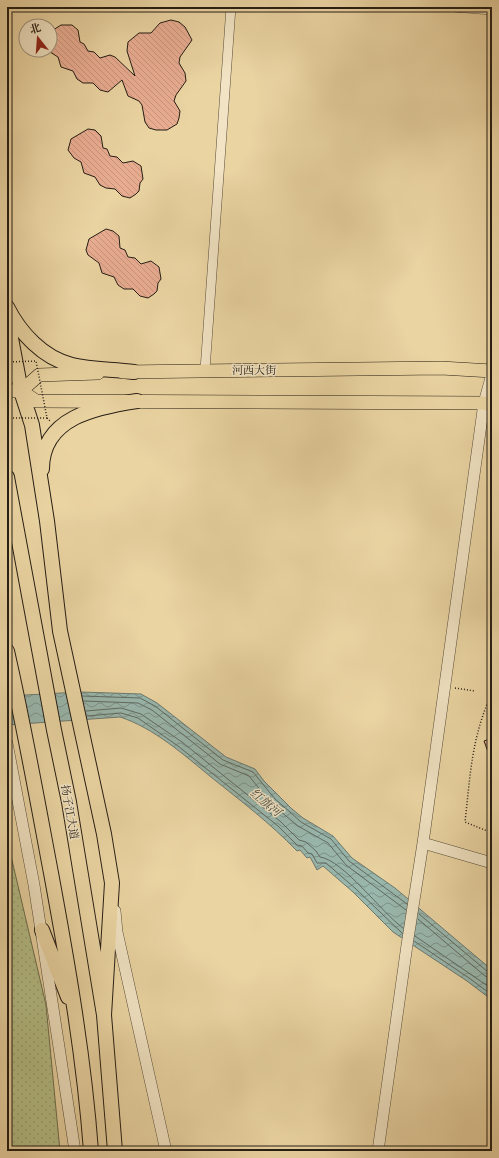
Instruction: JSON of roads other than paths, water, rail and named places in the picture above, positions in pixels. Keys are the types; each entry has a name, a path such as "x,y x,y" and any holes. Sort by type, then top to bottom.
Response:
{"highway":[{"path":"7,307 20,328 36,345 51,357 72,365 134,372"},
{"path":"7,317 12,361 30,418 43,493 60,631 112,883 104,1015"},
{"path":"43,493 42,461 49,441 66,422 91,410 111,405 137,402"},
{"name":"扬子江大道","path":"7,477 54,730 69,802 104,1015 115,1151"},
{"path":"7,651 25,731 69,971 81,1054 91,1151"},
{"path":"42,930 53,964 75,1012"}],"main road":[{"name":"河西大街","path":"22,391 39,375 205,370 441,368 492,372"},
{"path":"7,391 22,391 36,401 488,404"}],"street":[{"path":"205,370 231,7"},
{"path":"453,7 492,10"},
{"path":"378,1151 492,372"},
{"path":"7,743 42,930 75,1151"},
{"path":"423,843 492,863"},
{"path":"112,883 117,932 166,1151"}],"water":[{"name":"红旗河","path":"80,692 141,694 157,703 226,757 255,769 264,781 292,809 303,818 333,836 352,858 395,888 492,970 492,1000 467,981 393,932 353,892 323,866 317,870 310,857 307,858 300,850 297,851 276,831 179,751 145,728 120,717 7,725 7,696"}]}
